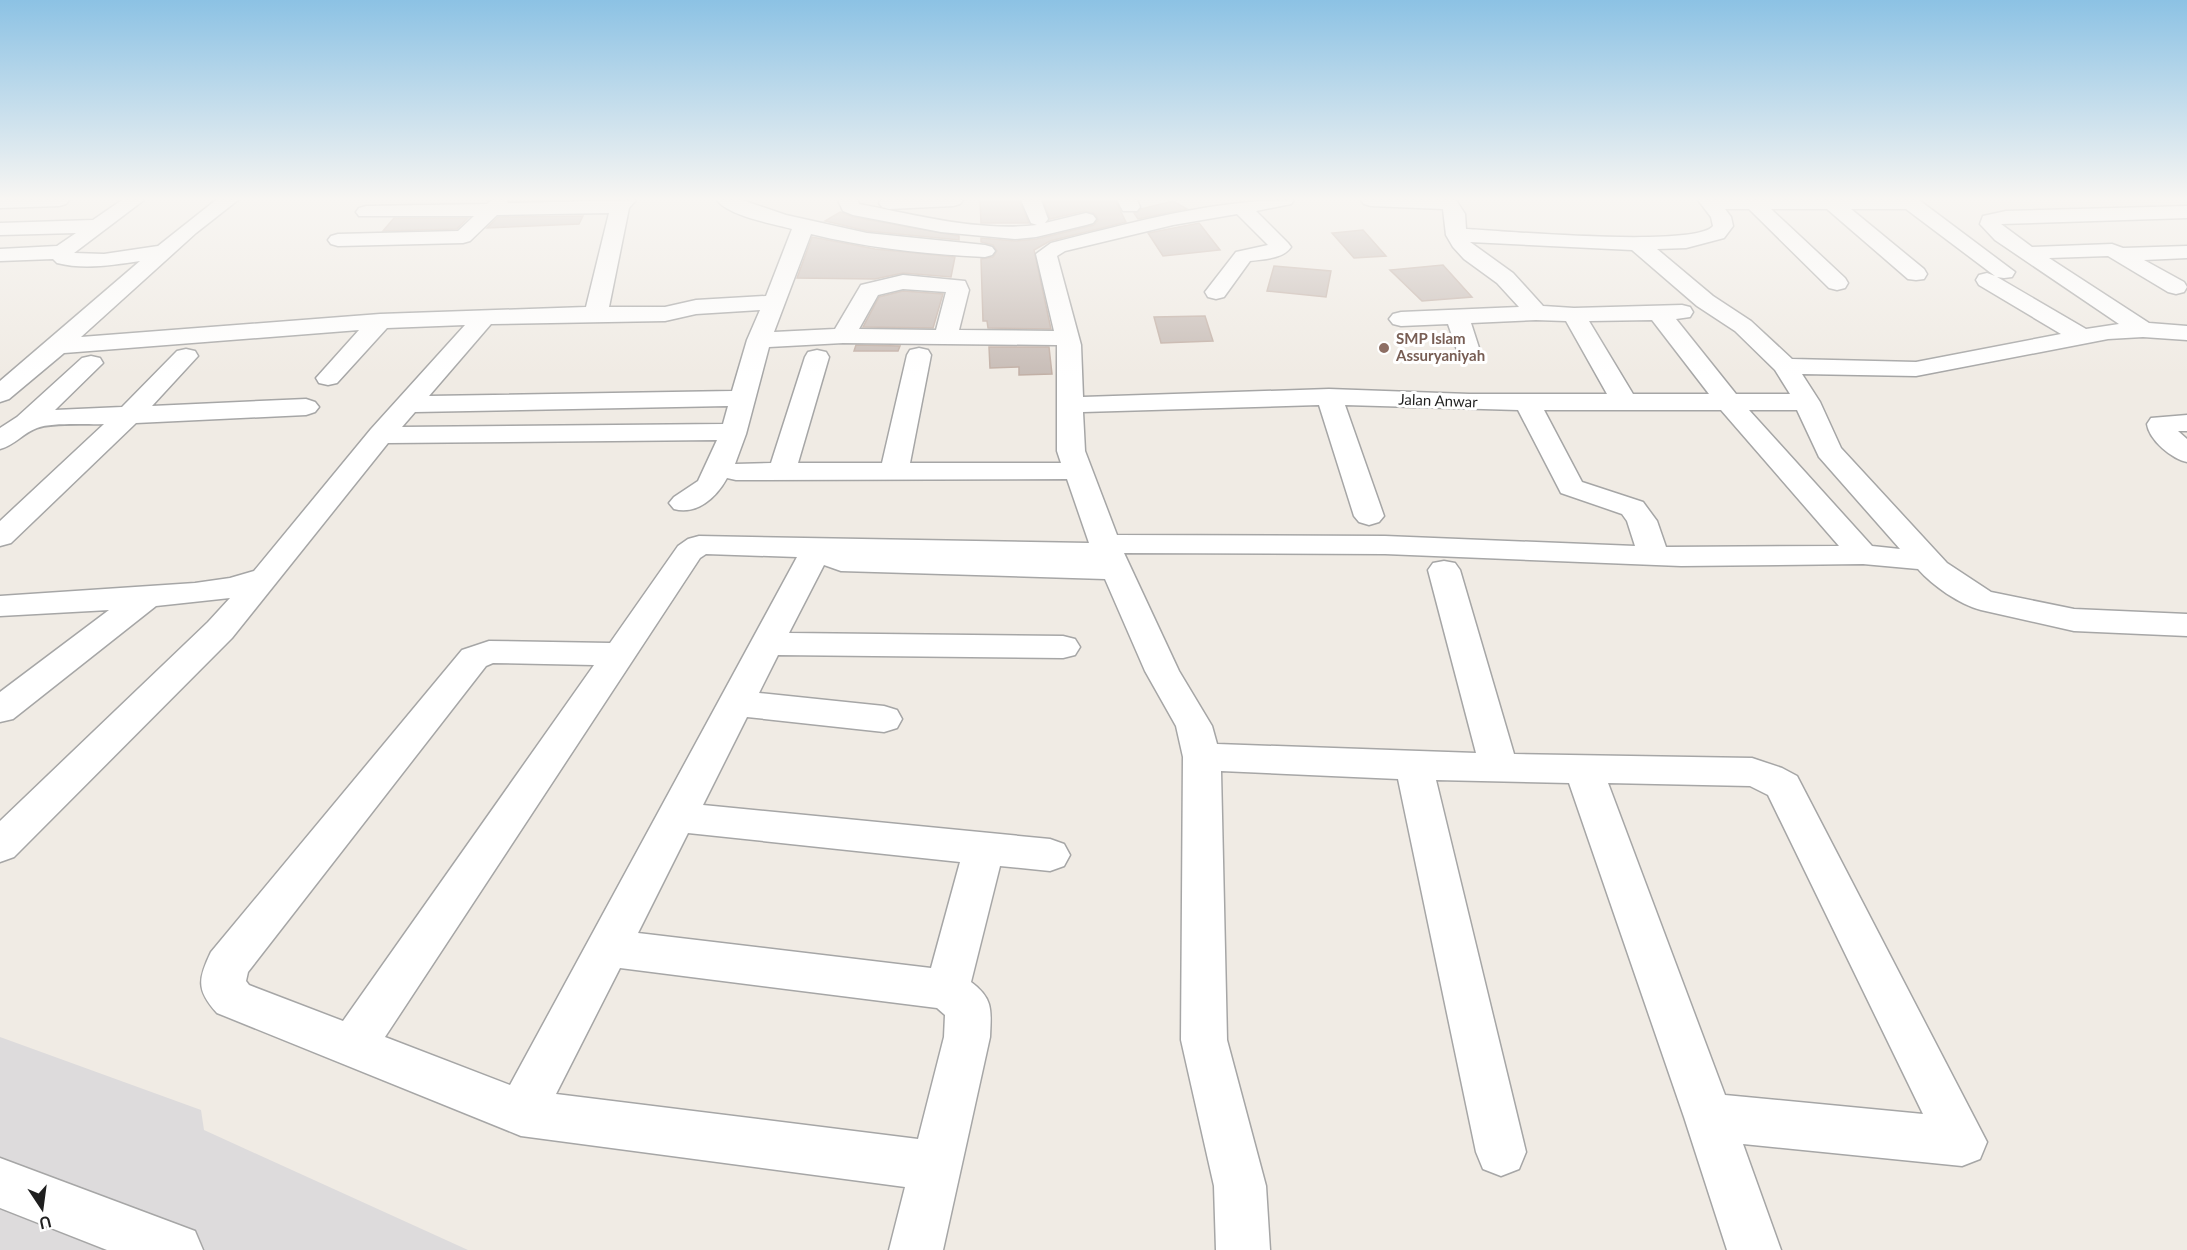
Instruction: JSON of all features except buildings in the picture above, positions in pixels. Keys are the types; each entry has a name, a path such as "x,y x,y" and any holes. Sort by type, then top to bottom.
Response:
{"street":[{"path":"64,258 86,261 115,258"},
{"path":"0,394 156,258"},
{"path":"596,314 610,258"},
{"path":"684,503 710,485 732,432 759,340 795,258"},
{"path":"903,282 919,258"},
{"path":"1029,258 1067,338 1071,451 1110,555 1162,671 1194,726 1202,757 1204,1040 1240,1186 1243,1250"},
{"path":"1216,292 1240,258"},
{"path":"1475,258 1504,278 1536,313"},
{"path":"1655,258 1717,311 1743,326 1785,366 1807,402 1829,451 1936,570 1981,600 2074,620 2187,625"},
{"path":"1811,258 1837,283"},
{"path":"1897,258 1916,274"},
{"path":"1974,258 1995,276 2083,337"},
{"path":"2036,258 2143,330"},
{"path":"2127,258 2176,286"},
{"path":"843,336 869,290 903,282 957,286 958,290 945,338"},
{"path":"57,346 380,321 486,316 665,314 696,307 775,302"},
{"path":"1401,319 1536,313 1574,315 1717,311"},
{"path":"1658,312 1729,403 1863,555"},
{"path":"1574,315 1625,403"},
{"path":"0,846 220,630 265,578 380,435 486,316"},
{"path":"1458,318 1468,351"},
{"path":"328,378 380,321"},
{"path":"1785,366 1916,369 2108,332 2143,330 2187,333"},
{"path":"759,340 843,336 1067,338"},
{"path":"894,471 919,355"},
{"path":"0,537 129,415 186,356"},
{"path":"782,472 817,357"},
{"path":"27,422 91,363"},
{"path":"1329,397 1369,516"},
{"name":"Jalan Anwar","path":"1069,405 1329,397 1527,403 1807,402"},
{"path":"407,404 743,398"},
{"path":"1527,403 1571,487 1582,493 1623,501 1634,506 1640,515 1653,556"},
{"path":"0,441 16,427 27,422 52,417 306,407"},
{"path":"2187,423 2160,424 2161,430 2187,454"},
{"path":"380,435 732,432"},
{"path":"736,472 1078,471"},
{"path":"353,1046 689,552 699,545 1110,555 1385,545 1653,556 1863,555 1926,560"},
{"path":"521,1113 817,549"},
{"path":"1444,570 1499,768"},
{"path":"0,606 216,591 246,585 265,578"},
{"path":"0,710 148,597"},
{"path":"767,644 1063,647"},
{"path":"619,654 489,652 474,658 227,964 222,987 234,999 521,1113 936,1166"},
{"path":"736,704 884,719"},
{"path":"1202,757 1414,766 1752,772 1769,777 1783,786 1962,1142 1709,1117"},
{"path":"1414,766 1502,1152"},
{"path":"1584,770 1709,1117 1754,1250"},
{"path":"676,817 1050,855"},
{"path":"947,990 984,848"},
{"path":"608,948 947,990 968,1006 967,1037 916,1250"},
{"path":"0,1183 176,1250"}],"shaded area":[{"path":"0,1037 201,1110 204,1130 468,1250 0,1250"}],"place":[{"name":"SMP Islam Assuryaniyah","path":"1384,348"}]}
